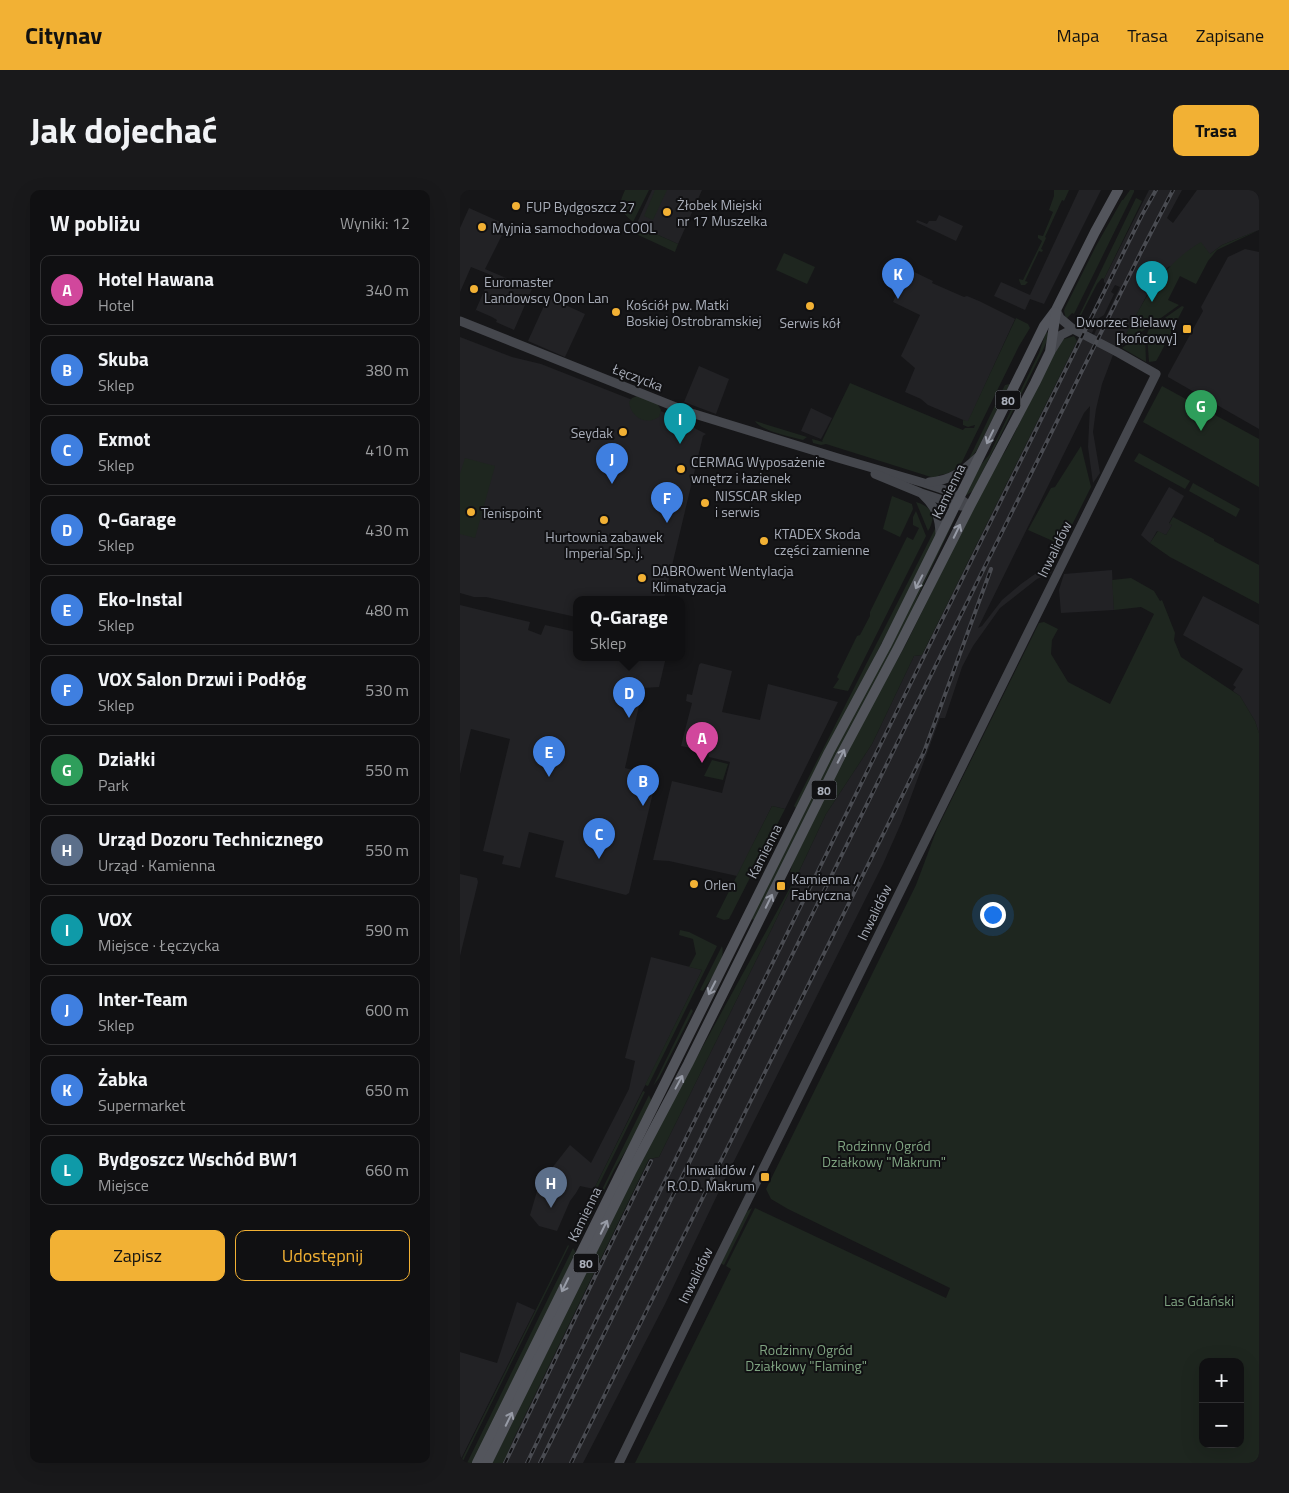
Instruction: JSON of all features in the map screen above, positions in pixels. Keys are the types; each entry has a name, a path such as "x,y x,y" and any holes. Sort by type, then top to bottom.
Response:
{"main road":[{"name":"Kamienna","path":"477,1463 820,768 886,646 1044,326 1056,310 1118,190"},
{"name":"Kamienna","path":"487,1463 631,1172 688,1064 837,764 1050,352 1056,310"}],"street":[{"path":"1050,352 1061,335 1073,329 1060,318 1056,310"},
{"name":"Łęczycka","path":"460,321 688,412 924,483 951,492 958,501"},
{"name":"Inwalidów","path":"619,1463 1156,374 1073,329"},
{"path":"924,483 952,478 981,454"},
{"name":"Łęczycka","path":"838,458 921,493 958,501 970,506"},
{"path":"921,493 932,504 937,514 940,538"}],"shaded area":[{"name":"Żłobek Miejski nr 17 Muszelka","path":"652,190 702,190 678,244 636,225"},
{"path":"1079,190 1101,190 1044,304 1030,299 1025,310 994,296 1001,282 1030,295"},
{"path":"1149,190 1182,190 1167,218 1173,223 1197,190 1259,190 1259,230 1222,245 1210,254 1168,267 1149,291 1119,348 1094,335 1100,321 1105,319 1120,287 1115,285 1111,292 1114,294 1104,315 1099,318 1092,333 1083,329 1106,284 1104,279"},
{"path":"469,208 507,225 485,269 532,289 514,330 476,310 474,314 491,275 471,267 460,292 460,228"},
{"path":"939,215 963,226 956,241 916,222 917,220 927,224 929,221 936,221"},
{"path":"1245,249 1259,252 1259,429 1168,377 1203,311 1201,307 1228,257"},
{"path":"908,269 933,281 932,283 964,297 967,296 979,301 1015,319 968,422 928,405 921,399 905,392 915,368 901,356 920,315 893,302"},
{"path":"548,297 585,314 565,357 528,341"},
{"path":"460,337 512,357 541,364 663,412 706,434 703,436 665,596 573,596 573,616 460,593"},
{"path":"1079,337 1113,355 1102,384 1093,432 1100,473 1093,483 1088,447 1090,406 1084,413 978,628 982,626 1002,600 1021,584 1042,569 1054,565 1051,573 1037,579 1000,608 973,646 962,667 945,718 940,718 902,821 883,864 723,1183 665,1304 583,1463 504,1463 513,1440 650,1159 659,1157 826,814 872,744 914,656 922,655"},
{"path":"699,366 729,379 716,414 684,402"},
{"path":"811,408 832,418 821,439 801,431"},
{"path":"1169,487 1184,496 1169,523 1172,525 1166,535 1157,531 1150,543 1141,535"},
{"path":"1112,570 1114,610 1061,613 1059,590 1064,574"},
{"path":"1203,596 1259,625 1259,733 1255,721 1240,696 1233,691 1236,687 1233,685 1243,669 1183,635"},
{"path":"460,605 530,622 528,630 541,635 545,625 573,631 573,661 665,661 659,687 643,688 625,768 657,776 629,893 626,895 555,877 564,841 529,832 520,868 502,864 504,856 483,851 510,739 471,729 460,774"},
{"path":"701,663 732,671 722,712 760,720 768,684 838,702 785,809 772,806 737,876 669,861 653,860 672,781 722,793 730,762 709,757 709,755 701,750 681,746 692,703 686,701 687,694 692,695"},
{"path":"460,874 477,878 478,882 460,956"},
{"path":"651,957 702,970 594,1189 580,1186 570,1201 557,1231 539,1226 530,1215 543,1171 552,1168 570,1145 591,1163 629,1089 635,1061 625,1058"},
{"path":"517,1302 535,1310 460,1461 460,1352 497,1363"}],"green space":[{"path":"625,190 649,190 633,222 622,211 620,205"},
{"path":"655,190 667,190 653,220 644,216"},
{"path":"1054,190 1069,190 1064,201 1062,200 1045,237 1041,249 1043,250 1042,252 1039,251 1025,281 1028,282 1025,285 1021,285 1019,279 1023,280 1042,241 1038,238 1038,235 1043,236 1053,212 1049,210"},
{"path":"1130,190 1134,190 1134,192 1074,314 1072,313 1066,319 1065,308 1096,246 1122,200"},
{"path":"1136,198 1142,201 1104,279 1102,278 1097,284 1079,319 1078,318"},
{"path":"636,225 678,244 675,252 634,233"},
{"path":"1259,230 1217,250 1208,261 1196,284 1180,276 1168,300 1179,305 1119,348 1143,302 1152,289 1173,263 1186,252 1201,242 1210,254 1222,245"},
{"path":"784,253 815,267 807,284 776,270"},
{"path":"1182,306 1184,307 1159,356 1156,361 1149,362 1147,334 1149,329"},
{"path":"1016,318 1028,324 1030,328 1019,346 962,462 952,471 939,475 938,478 931,477 826,444 813,443 812,439 823,442 850,383 963,430 965,428 974,428 975,425 968,427 963,425 963,420 968,421"},
{"path":"1046,332 1050,334 1042,352 973,491 965,496 979,467 989,455 1039,353"},
{"path":"1142,334 1145,335 1146,362 1122,348"},
{"path":"1074,336 1077,341 922,655 914,656 872,744 826,814 777,918 659,1157 649,1159 513,1440 504,1463 492,1463 659,1126 797,875 790,872 794,858 851,743 906,644 987,480 1006,450 1061,340"},
{"path":"1010,384 977,450 966,465 1005,385"},
{"path":"1162,386 1259,439 1259,487 1143,422"},
{"path":"637,396 657,403 661,410 659,417 649,421 636,416 629,402"},
{"path":"755,421 807,437 803,440 777,433 763,428"},
{"path":"1081,446 1091,487 1062,545 1028,530 1051,488 1055,487"},
{"path":"1139,453 1190,481 1185,489 1134,461"},
{"name":"Tenispoint","path":"465,458 495,466 475,538 460,534 460,474"},
{"path":"1193,483 1240,509 1236,517 1189,491"},
{"path":"892,496 912,504 913,509 900,537 883,529"},
{"path":"916,502 929,509 931,513 932,521 928,531"},
{"path":"959,510 906,626 756,921 750,918 838,742"},
{"path":"916,511 926,536 848,691 833,688 839,679 837,677 857,636 860,635 870,616 870,612 907,537 913,540 919,528 913,525 913,517"},
{"path":"1173,517 1259,565 1259,604 1170,557 1150,543 1158,531 1166,535 1172,525 1169,524"},
{"path":"937,525 937,537 796,808 794,806"},
{"path":"1131,578 1154,591 1160,601 1162,600 1175,633 1174,640 1181,657 1240,696 1255,721 1259,733 1259,1463 635,1463 731,1269 726,1266 755,1208 946,1298 950,1288 788,1209 771,1199 766,1189 916,885 937,829 1039,623 1044,622 1058,629 1052,640 1051,654 1068,682 1110,704 1154,614 1141,607 1114,610 1112,580"},
{"path":"712,760 728,764 723,780 704,776"},
{"path":"772,806 785,809 729,919 724,920 716,917"},
{"path":"680,930 689,932 717,946 648,1086 645,1085 702,970 689,967 696,954 693,939 679,935"},
{"path":"722,946 722,958 717,969 703,991 700,990"},
{"path":"691,1009 693,1011 659,1078 653,1086"},
{"path":"643,1091 645,1092 584,1215 581,1215"},
{"path":"649,1095 650,1105 614,1170 581,1237 577,1240"},
{"path":"752,1208 724,1265 722,1264 746,1212"},
{"path":"568,1245 462,1463 460,1463"},
{"path":"573,1248 576,1253 473,1463 467,1463"}],"railway":[{"path":"527,1463 1156,190"},
{"path":"540,1463 1173,190"},
{"path":"571,1463 924,752 991,569"},
{"path":"505,1463 651,1161"}],"place":[{"name":"FUP Bydgoszcz 27","path":"516,206"},
{"name":"Żłobek Miejski nr 17 Muszelka","path":"667,212"},
{"name":"Myjnia samochodowa COOL","path":"482,227"},
{"name":"Euromaster Landowscy Opon Lan","path":"474,289"},
{"name":"Żabka","path":"898,299"},
{"name":"Bydgoszcz Wschód BW1","path":"1152,302"},
{"name":"Serwis kół","path":"810,306"},
{"name":"Kościół pw. Matki Boskiej Ostrobramskiej","path":"616,312"},
{"name":"Dworzec Bielawy [końcowy]","path":"1187,329"},
{"name":"Działki","path":"1201,431"},
{"name":"Seydak","path":"623,432"},
{"name":"VOX","path":"680,444"},
{"name":"CERMAG Wyposażenie wnętrz i łazienek","path":"681,469"},
{"name":"Inter-Team","path":"612,484"},
{"name":"NISSCAR sklep i serwis","path":"705,503"},
{"name":"Tenispoint","path":"471,512"},
{"name":"Hurtownia zabawek Imperial Sp. j.","path":"604,520"},
{"name":"VOX Salon Drzwi i Podłóg","path":"667,523"},
{"name":"KTADEX Skoda części zamienne","path":"764,541"},
{"name":"DABROwent Wentylacja Klimatyzacja","path":"642,578"},
{"name":"Q-Garage","path":"629,718"},
{"name":"Hotel Hawana","path":"702,763"},
{"name":"Eko-Instal","path":"549,777"},
{"name":"Skuba","path":"643,806"},
{"name":"Exmot","path":"599,859"},
{"name":"Orlen","path":"694,884"},
{"name":"Kamienna / Fabryczna","path":"781,886"},
{"name":"Inwalidów / R.O.D. Makrum","path":"765,1177"},
{"name":"Urząd Dozoru Technicznego","path":"551,1208"}],"park label":[{"name":"Rodzinny Ogród Działkowy \"Makrum\"","path":"884,1154"},
{"name":"Las Gdański","path":"1199,1300"},
{"name":"Rodzinny Ogród Działkowy \"Flaming\"","path":"806,1358"}]}
